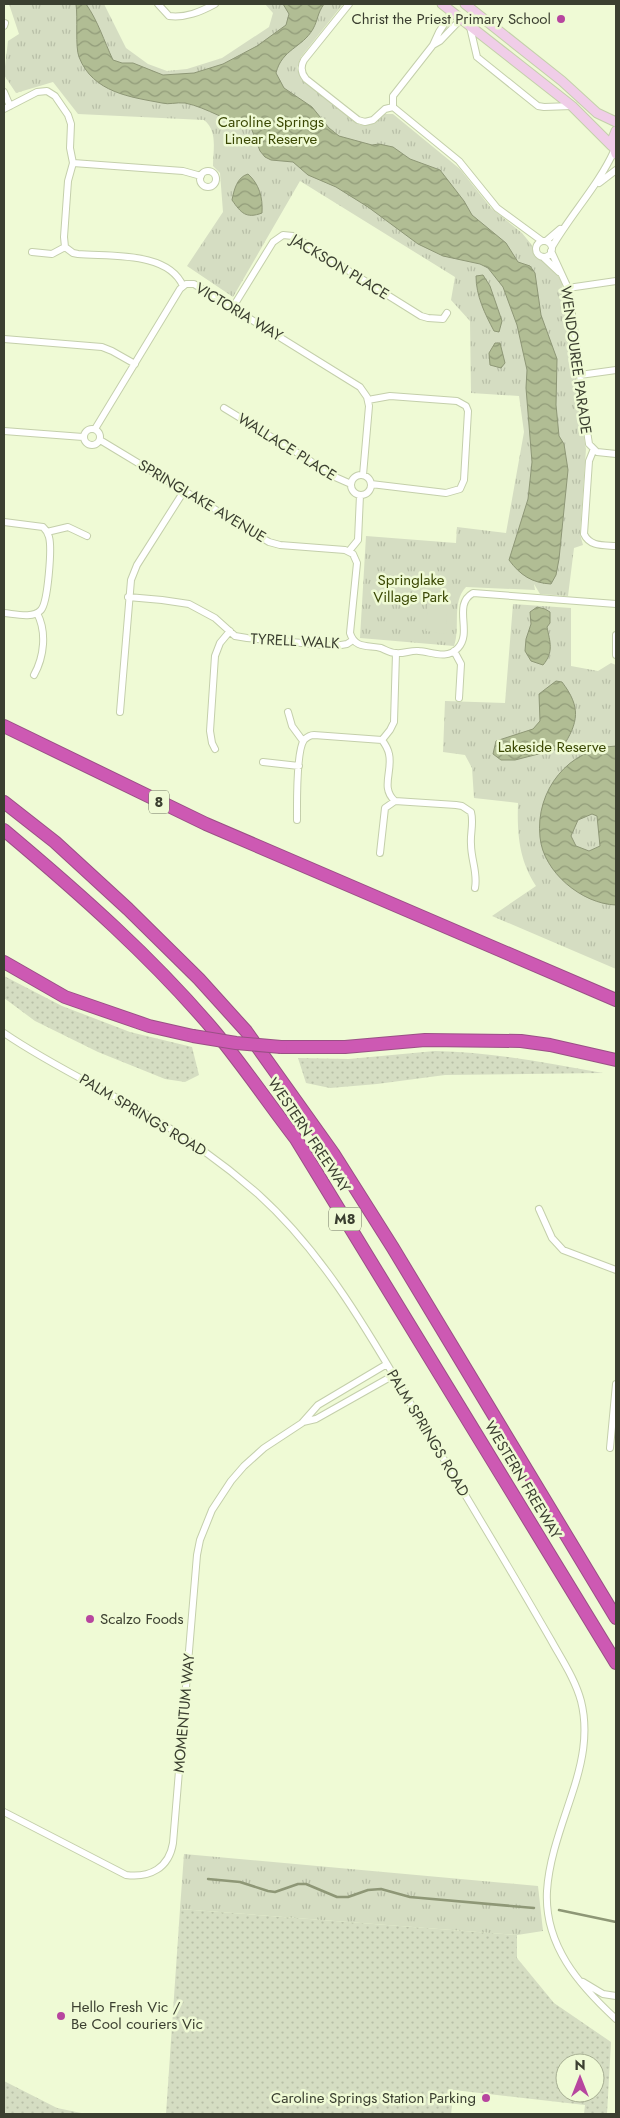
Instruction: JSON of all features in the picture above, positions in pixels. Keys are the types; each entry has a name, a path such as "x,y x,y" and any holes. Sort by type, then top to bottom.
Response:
{"highway":[{"name":"8","path":"4,726 206,824 616,1000"},
{"name":"WESTERN FREEWAY","path":"4,802 55,842 128,909 198,979 252,1038 333,1153 388,1240 616,1618"},
{"name":"WESTERN FREEWAY","path":"4,830 109,921 209,1025 296,1139 616,1664"},
{"path":"4,962 65,997 149,1026 236,1043 281,1047 345,1047 425,1040 521,1041 550,1044 616,1060"},
{"path":"572,982 616,994"}],"main road":[{"path":"442,4 572,106 614,150"},
{"path":"465,4 562,80 598,113 616,122"},
{"path":"614,150 613,137 616,131"}],"street":[{"path":"158,4 169,16 178,17 198,13 215,4"},
{"path":"349,4 304,60 301,67 302,73 306,79 360,120 373,120 384,109 393,107"},
{"path":"393,107 393,96 433,45 452,12"},
{"path":"433,45 440,41 461,19"},
{"path":"470,27 477,57 538,106 572,106"},
{"path":"4,92 7,108 41,91 47,91 55,96 68,115 71,124 70,148 73,163 68,181 65,247 78,254 148,260 176,274 183,286"},
{"path":"393,107 459,161 489,200 521,227 544,241 551,249"},
{"path":"521,227 536,247 537,253 543,257 548,255 564,225 596,185 614,150"},
{"path":"73,163 183,172 201,176"},
{"path":"596,185 616,170"},
{"path":"536,247 564,225"},
{"name":"JACKSON PLACE","path":"233,307 273,242 278,236 288,235 316,250 421,316 442,319 447,313"},
{"path":"32,252 52,254 65,247"},
{"name":"WENDOUREE PARADE","path":"551,249 568,288 589,446 600,453 616,454"},
{"name":"WENDOUREE PARADE","path":"543,257 562,275"},
{"path":"568,288 616,281"},
{"name":"VICTORIA WAY","path":"95,429 183,286 194,284 353,381 365,393 368,400"},
{"path":"4,339 102,347 134,364"},
{"path":"580,375 616,370"},
{"path":"363,475 368,400 390,396 462,402 468,411 464,480 460,490 446,493 371,484"},
{"name":"WALLACE PLACE","path":"224,408 304,456 326,473 351,484"},
{"path":"95,429 100,436 100,440 92,445 86,443 83,437 86,430 95,429"},
{"path":"4,431 83,437"},
{"name":"SPRINGLAKE AVENUE","path":"100,440 274,544 349,551"},
{"path":"593,450 589,461 584,534 588,541 593,544 616,546"},
{"path":"363,475 369,478 371,484 370,491 360,495 354,493 351,484 356,476 363,475"},
{"path":"120,712 128,597 131,580 137,566 184,490"},
{"path":"360,495 358,540 349,551 353,554 357,563 350,633 353,640 360,646 381,648 396,653 416,650 445,655 454,651 464,638 464,603 467,596 473,593 616,604"},
{"path":"4,522 38,526 47,532 50,544 46,598 43,607 37,613 4,613"},
{"path":"47,532 68,527 87,536"},
{"name":"TYRELL WALK","path":"128,597 189,604 215,618 235,636 335,646 347,644 353,640"},
{"path":"34,675 40,664 43,634 42,625 37,613"},
{"path":"216,749 212,743 210,731 215,656 220,643 230,632"},
{"path":"616,635 616,655"},
{"path":"454,651 461,664 458,698"},
{"path":"382,740 394,722 396,653"},
{"path":"288,712 292,726 303,741 299,766 297,820"},
{"path":"303,741 314,734 382,740"},
{"path":"382,740 389,754 388,790 395,801"},
{"path":"262,762 299,766"},
{"path":"380,853 385,808 395,801 462,806 471,812 471,851 476,876 475,888"},
{"name":"PALM SPRINGS ROAD","path":"4,1033 24,1047 176,1132 206,1152 258,1194 299,1236 332,1279 394,1375 576,1684 583,1712 584,1747 580,1770 552,1858 547,1891 549,1917 555,1939 564,1959 592,1996 616,2019"},
{"path":"539,1209 552,1238 563,1250 616,1270"},
{"name":"MOMENTUM WAY","path":"4,1812 126,1875 151,1874 168,1861 173,1843 195,1576 200,1540 212,1510 231,1480 264,1448 302,1422 318,1405 387,1364"},
{"name":"MOMENTUM WAY","path":"302,1422 316,1419 394,1375"},
{"path":"610,1448 616,1384"},
{"name":"PALM SPRINGS ROAD","path":"576,1977 603,1994 616,1996"}],"green space":[{"name":"Caroline Springs Linear Reserve","path":"9,4 104,4 126,48 148,64 167,71 187,69 222,58 269,27 273,13 265,4 343,4 301,57 297,68 301,78 360,125 370,125 384,114 393,114 460,169 491,208 522,233 531,244 536,256 547,262 555,270 562,283 575,359 577,398 586,449 580,534 583,545 574,548 568,596 540,594 534,584 535,590 466,587 461,593 457,608 457,631 454,646 360,638 366,536 456,543 457,527 506,533 524,432 519,396 471,393 470,321 451,300 455,277 300,181 233,297 187,266 223,212 220,173 213,166 214,141 208,124 204,120 78,114 53,82 16,93 4,75 8,41 19,34"},
{"path":"429,593 448,594 446,634 426,631"},
{"name":"Lakeside Reserve","path":"513,604 571,608 571,666 598,671 611,663 616,665 616,969 492,916 536,886 526,866 520,846 518,803 474,798 472,768 465,755 443,752 445,701 505,703"},
{"path":"4,976 62,1006 130,1032 192,1047 199,1075 185,1082 165,1079 98,1052 35,1021 4,998"},
{"path":"435,1051 498,1056 603,1073 445,1075 330,1088 306,1083 298,1058 349,1059"},
{"path":"184,1854 538,1886 543,1931 517,1935 180,1909"},
{"path":"180,1909 517,1935 517,1958 554,2003 611,2042 607,2114 584,2114 585,2105 568,2103 605,2103 605,2053 555,2053 555,2102 454,2090 451,2114 166,2114"},
{"path":"4,2081 57,2108 86,2114 4,2114"}],"water":[{"path":"76,4 86,4 113,60 122,63 133,63 163,75 194,73 223,64 257,46 286,25 289,14 283,4 324,4 313,29 303,41 287,54 279,65 276,73 284,88 312,107 329,128 339,136 372,145 379,144 393,147 410,159 440,170 464,201 472,215 506,243 518,262 530,266 535,273 541,315 557,359 556,405 559,436 564,444 568,470 559,559 556,575 551,584 532,580 518,570 509,560 528,499 532,462 526,388 527,370 517,325 503,287 488,268 480,264 443,256 418,244 368,207 336,187 308,175 293,162 271,160 265,157 260,151 250,125 233,121 194,105 185,103 165,104 126,95 103,86 85,69 79,57"},
{"path":"248,174 258,187 261,196 262,213 256,215 244,214 232,200 239,181"},
{"path":"483,275 490,286 502,321 499,332 494,331 479,298 476,276"},
{"path":"495,343 500,343 505,363 501,368 490,365 489,353"},
{"path":"537,607 550,612 550,623 547,627 550,651 543,665 531,661 525,651 526,639 531,624 530,612"},
{"path":"556,681 562,682 568,691 575,707 576,715 572,730 562,748 515,760 501,760 493,754 496,741 533,729 540,721 539,694"},
{"path":"616,746 616,905 590,899 566,884 548,862 540,837 543,803 549,788 570,763 584,754","holes":["592,814 597,816 600,846 589,851 576,846 571,836 578,820"]}],"waterway":[{"path":"208,1879 240,1882 275,1892 298,1884 306,1884 337,1897 348,1897 368,1890 381,1889 410,1897 534,1908"},
{"path":"559,1910 616,1922"}],"place":[{"name":"Christ the Priest Primary School","path":"561,19"},
{"name":"Scalzo Foods","path":"90,1619"},
{"name":"Hello Fresh Vic / Be Cool couriers Vic","path":"61,2016"},
{"name":"Caroline Springs Station Parking","path":"486,2098"}],"park label":[{"name":"Springlake Village Park","path":"411,588"}]}
